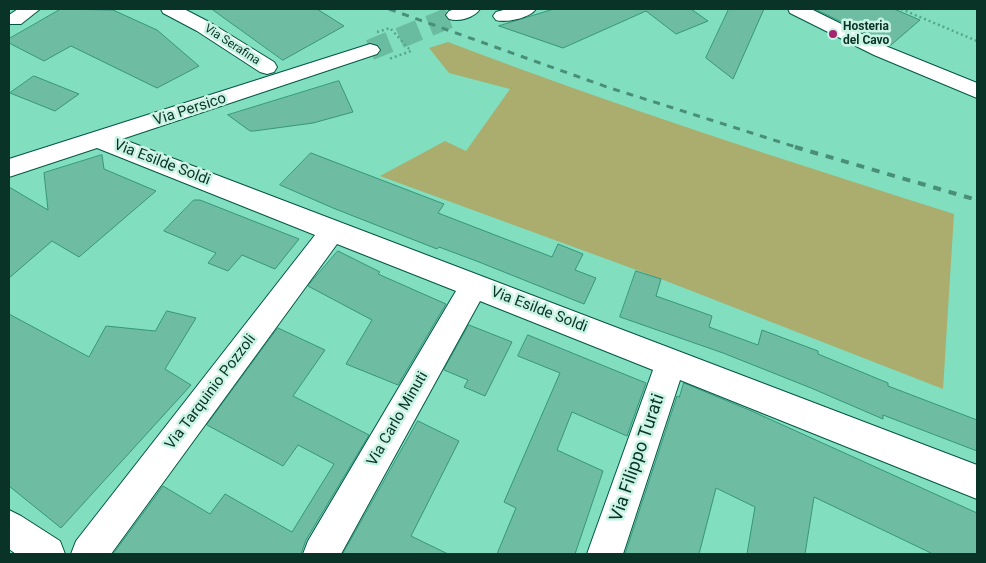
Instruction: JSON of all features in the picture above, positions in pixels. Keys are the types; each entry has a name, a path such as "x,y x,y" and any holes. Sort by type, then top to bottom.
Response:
{"street":[{"path":"14,20 31,9"},
{"name":"Via Serafina","path":"170,9 204,26 267,67"},
{"path":"503,16 527,9"},
{"path":"797,9 881,51 977,91"},
{"name":"Via Persico","path":"9,168 100,140 370,50"},
{"name":"Via Esilde Soldi","path":"100,140 977,482"},
{"name":"Via Tarquinio Pozzoli","path":"90,554 333,230"},
{"name":"Via Carlo Minuti","path":"321,554 474,285"},
{"name":"Via Filippo Turati","path":"605,554 671,362"},
{"path":"9,528 46,554"}],"path":[{"path":"901,9 977,41"}],"green space":[{"path":"448,42 511,66 763,153 954,214 943,389 661,279 380,176 445,141 466,151 510,89 449,73 429,48"}],"building":[{"path":"61,9 113,10 157,30 199,66 157,88 71,46 44,61 9,43 9,39"},
{"path":"212,9 317,9 344,26 283,60"},
{"path":"554,9 691,9 708,21 676,34 646,11 563,48 499,26"},
{"path":"729,9 764,9 733,79 706,58"},
{"path":"815,9 894,9 920,20 891,45"},
{"path":"34,76 79,94 55,111 10,93"},
{"path":"339,81 353,112 313,123 254,131 250,131 228,115"},
{"path":"311,153 444,204 438,213 552,257 558,244 583,254 575,270 596,278 584,304 439,247 437,249 280,185"},
{"path":"102,155 104,169 156,191 79,257 52,241 9,278 9,187 48,210 44,173"},
{"path":"194,200 200,200 299,239 275,269 242,255 228,271 208,263 216,253 164,231"},
{"path":"338,251 380,272 378,274 446,304 398,385 346,364 372,320 308,286"},
{"path":"636,271 661,279 656,296 712,316 709,327 758,345 762,330 818,351 818,354 888,383 888,386 977,420 977,451 883,415 883,419 723,353 620,317"},
{"path":"167,311 196,318 165,369 191,385 61,528 9,486 9,314 89,357 106,326 155,331"},
{"path":"469,325 512,342 485,396 464,387 468,380 444,370"},
{"path":"278,328 325,350 293,396 369,435 306,540 301,554 113,554 163,486 210,514 225,494 292,532 334,464 298,445 283,466 207,425"},
{"path":"528,335 646,383 627,436 572,412 557,450 603,471 575,554 497,554 516,508 504,502 560,373 518,356"},
{"path":"684,383 754,412 977,513 977,554 933,554 814,497 805,554 747,554 755,507 716,488 699,554 625,554 677,396 679,397"},
{"path":"418,421 459,441 411,536 448,554 343,554"}],"tunnel":[{"path":"370,50 456,15"}],"railway":[{"path":"389,9 607,87 799,148"},
{"path":"795,147 977,200"}],"place":[{"name":"Hosteria del Cavo","path":"833,34"}]}
